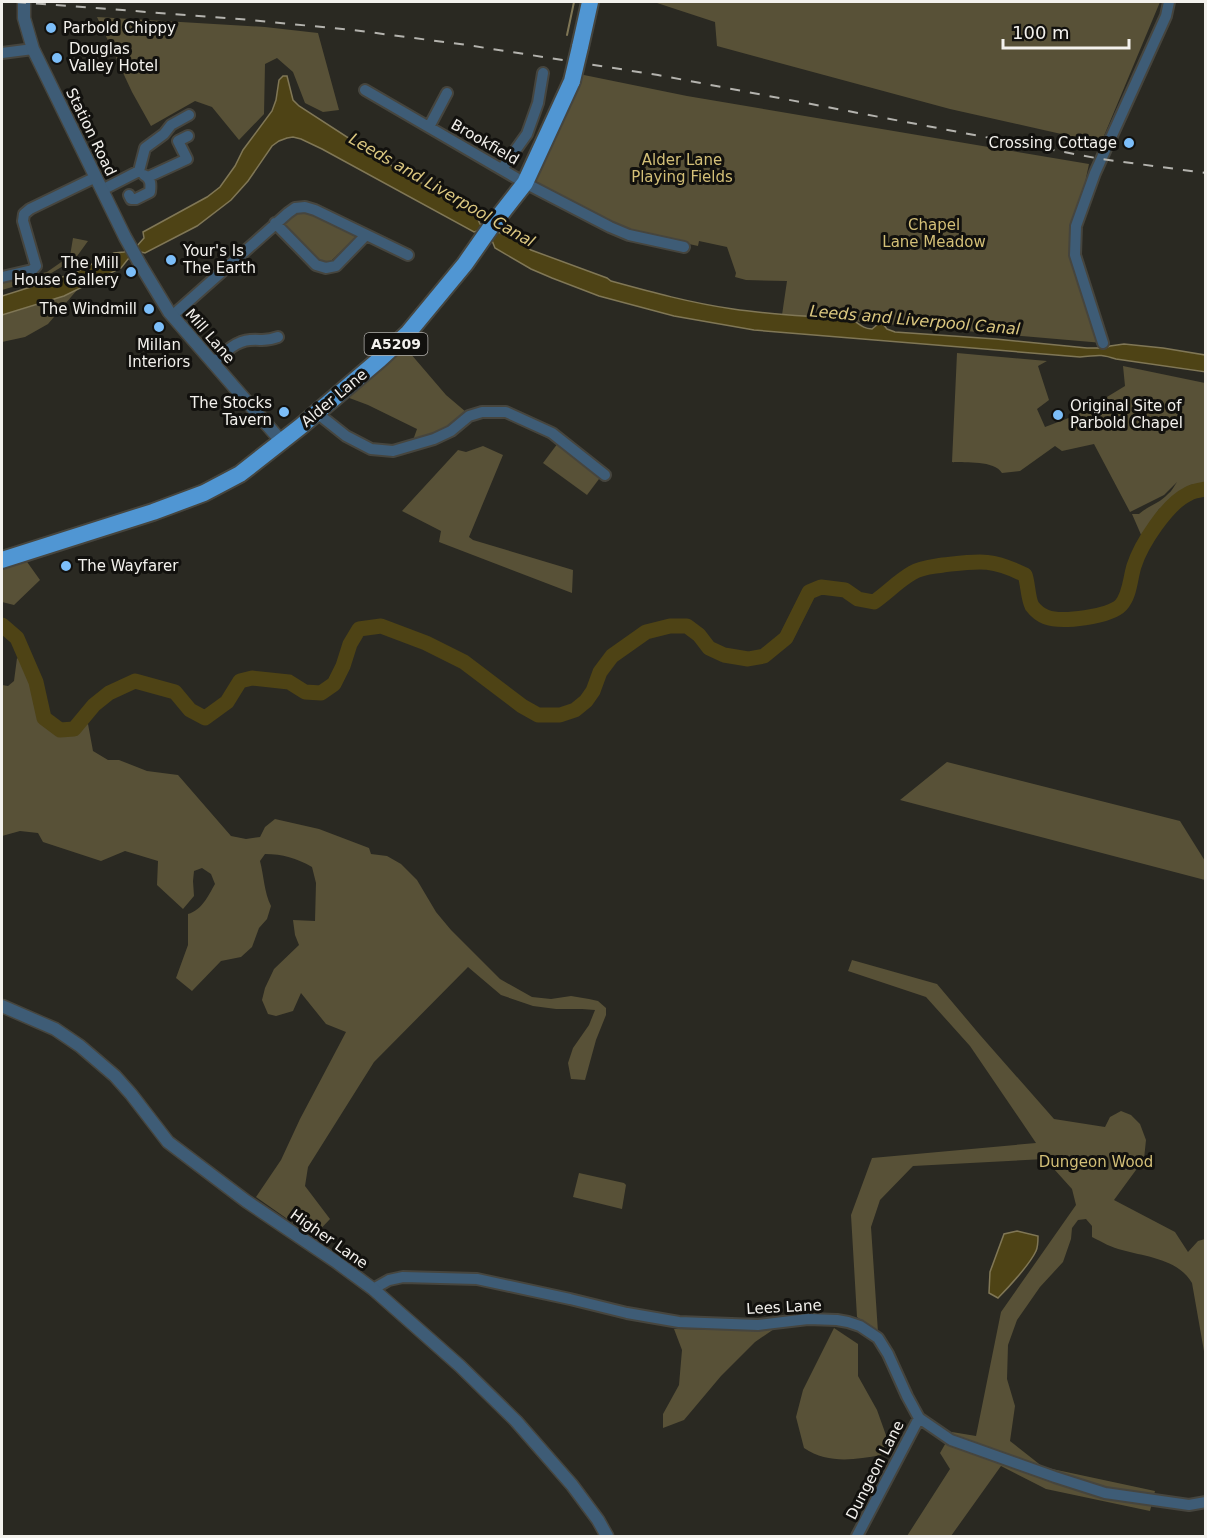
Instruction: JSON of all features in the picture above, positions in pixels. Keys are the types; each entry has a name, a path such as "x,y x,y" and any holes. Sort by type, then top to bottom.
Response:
{"highway":[{"name":"Alder Lane","path":"2,560 189,500 224,484 282,442 408,333 465,264 525,183 572,81 590,2"}],"street":[{"name":"Station Road","path":"24,2 26,31 33,48 127,241"},
{"path":"1103,344 1075,255 1076,226 1095,173 1166,16 1169,2"},
{"path":"2,53 33,48"},
{"path":"502,169 526,134 538,103 543,73"},
{"name":"Brookfield","path":"365,90 525,183 610,227 629,234 684,247"},
{"name":"Brookfield","path":"429,127 448,91"},
{"path":"129,195 131,199 136,199 150,192 151,184 144,174 145,148 164,134 171,125 189,115"},
{"path":"102,190 187,159 178,141 188,136"},
{"path":"2,277 32,270 36,266 23,221 26,211 96,177"},
{"path":"172,316 275,223 295,208 305,207 315,210 408,255"},
{"path":"275,223 316,265 326,268 336,266 366,235"},
{"name":"Mill Lane","path":"127,241 172,316 282,442"},
{"path":"213,363 240,343 270,336"},
{"path":"317,413 346,436 371,449 393,451 434,440 451,431 470,416 482,412 506,412 552,433 605,475"},
{"name":"Higher Lane","path":"2,1006 55,1029 80,1046 115,1076 168,1142 246,1201 373,1289 460,1366 516,1421 572,1485 607,1536"},
{"name":"Lees Lane","path":"373,1289 389,1280 403,1277 477,1280 678,1322 758,1325 808,1319 848,1322 860,1326 881,1342 919,1418 951,1440 1054,1478 1105,1493 1189,1505 1206,1502"},
{"name":"Dungeon Lane","path":"857,1536 919,1418"}],"green space":[{"path":"654,2 1160,2 1101,143 950,109 717,46 715,22"},
{"path":"97,17 265,27 318,33 339,110 323,112 305,103 293,72 277,58 265,64 264,114 239,140 212,107 195,101 151,126 132,92"},
{"path":"579,74 687,96 1089,164 1076,226 1075,255 1103,343 782,315 787,281 746,280 735,277 736,273 727,247 699,241 698,246 630,231 534,181"},
{"path":"301,212 312,213 356,237 331,261 320,262 284,225 287,220"},
{"path":"73,238 88,241 75,259 43,278 2,290 2,283 47,272 70,256"},
{"path":"77,290 48,324 25,337 2,342 2,315"},
{"path":"404,346 446,395 466,412 458,423 412,443 417,429 344,396"},
{"path":"957,353 1047,361 1038,366 1049,400 1037,409 1045,427 1079,414 1125,386 1123,366 1205,383 1205,483 1190,485 1169,504 1159,509 1142,537 1132,514 1139,514 1161,500 1177,482 1164,495 1130,512 1094,444 1062,451 1055,446 1020,471 1002,473 986,464 952,462"},
{"path":"558,443 602,475 587,495 543,463"},
{"path":"483,446 503,455 469,537 573,570 572,593 439,542 441,531 402,511 458,450 466,452"},
{"path":"25,559 40,580 14,605 2,602 2,567"},
{"path":"17,658 27,670 36,711 44,722 61,732 71,731 88,724 93,751 108,760 119,760 147,771 178,775 231,836 246,839 260,837 265,827 275,819 319,829 369,848 371,854 387,856 401,864 417,880 436,912 451,930 500,979 532,997 551,999 571,996 598,1001 606,1008 606,1015 596,1040 585,1080 571,1079 568,1063 573,1048 589,1025 595,1010 533,1006 501,995 468,967 374,1062 308,1167 305,1186 330,1219 313,1237 256,1197 281,1160 346,1032 326,1024 301,993 293,1011 276,1016 268,1014 262,1000 274,969 299,945 293,920 315,921 316,883 312,867 289,857 265,854 260,861 265,890 271,906 267,919 259,928 252,947 241,957 221,961 192,991 176,978 188,945 188,914 201,906 210,893 215,884 211,874 202,868 194,871 194,896 183,909 157,885 158,861 125,851 101,861 43,842 38,833 20,831 2,836 2,685 8,686 14,681"},
{"path":"947,762 1180,821 1205,861 1205,880 900,800"},
{"name":"Dungeon Wood","path":"852,960 937,984 1054,1119 1105,1127 1110,1117 1121,1111 1131,1115 1140,1124 1146,1140 1144,1159 1114,1200 1175,1232 1188,1252 1198,1241 1205,1239 1205,1357 1192,1283 1186,1275 1161,1260 1114,1248 1092,1237 1092,1226 1086,1219 1078,1220 1072,1228 1071,1239 1063,1262 1040,1287 1017,1320 1008,1345 1007,1379 1015,1406 1010,1441 1043,1467 1155,1491 1150,1511 1046,1489 1001,1466 951,1536 907,1536 950,1469 940,1453 952,1432 976,1436 1001,1312 1076,1205 1072,1189 1045,1159 913,1166 880,1200 871,1227 878,1332 857,1317 851,1215 872,1158 1036,1143 970,1046 926,997 848,971"},
{"path":"579,1173 624,1183 626,1185 622,1209 573,1197"},
{"path":"777,1327 755,1342 721,1376 684,1420 663,1428 663,1414 679,1385 682,1350 674,1329 756,1330"},
{"path":"834,1328 858,1344 858,1376 877,1410 887,1438 881,1455 832,1459 804,1448 796,1417 803,1390"}],"shaded area":[{"name":"Leeds and Liverpool Canal","path":"287,76 293,100 299,106 384,161 476,215 480,224 493,232 502,233 519,241 531,250 611,281 717,307 853,320 872,329 878,324 883,324 887,329 895,332 1087,348 1105,348 1124,344 1163,348 1205,355 1206,372 1101,355 1080,357 754,330 674,316 599,296 531,269 495,248 491,238 477,231 474,232 322,149 293,137 279,141 272,146 248,181 231,200 197,226 145,253 141,252 128,259 121,268 64,296 2,315 2,296 72,274 114,253 124,252 137,246 144,238 143,232 207,197 220,187 243,150 272,111 279,80"},
{"path":"1017,1231 1038,1236 1037,1248 1024,1269 998,1298 989,1293 990,1272 1004,1234"}],"waterway":[{"path":"567,35 574,2"},
{"path":"2,625 17,638 36,682 44,718 60,730 74,729 94,705 109,693 135,681 175,692 190,710 205,718 227,702 240,681 252,678 289,682 305,692 321,693 334,684 350,644 359,629 381,626 426,643 464,662 522,706 538,715 560,715 575,710 586,701 593,691 600,672 612,656 646,632 670,626 687,626 699,635 709,648 724,655 748,659 764,656 786,638 809,592 821,587 845,590 858,599 874,602 912,573 920,570 985,562 994,563 1025,575 1032,606 1046,617 1073,619 1107,613 1124,601 1137,557 1164,515 1188,494 1206,489"}],"railway":[{"path":"16,2 239,19 353,30 467,45 658,75 1101,159 1206,173"}],"place":[{"name":"Parbold Chippy","path":"51,28"},
{"name":"Douglas Valley Hotel","path":"57,58"},
{"name":"Crossing Cottage","path":"1129,143"},
{"name":"Your's Is The Earth","path":"171,260"},
{"name":"The Mill House Gallery","path":"131,272"},
{"name":"The Windmill","path":"149,309"},
{"name":"Millan Interiors","path":"159,327"},
{"name":"The Stocks Tavern","path":"284,412"},
{"name":"Original Site of Parbold Chapel","path":"1058,415"},
{"name":"The Wayfarer","path":"66,566"}],"park label":[{"name":"Alder Lane Playing Fields","path":"682,168"},
{"name":"Chapel Lane Meadow","path":"934,234"}]}
